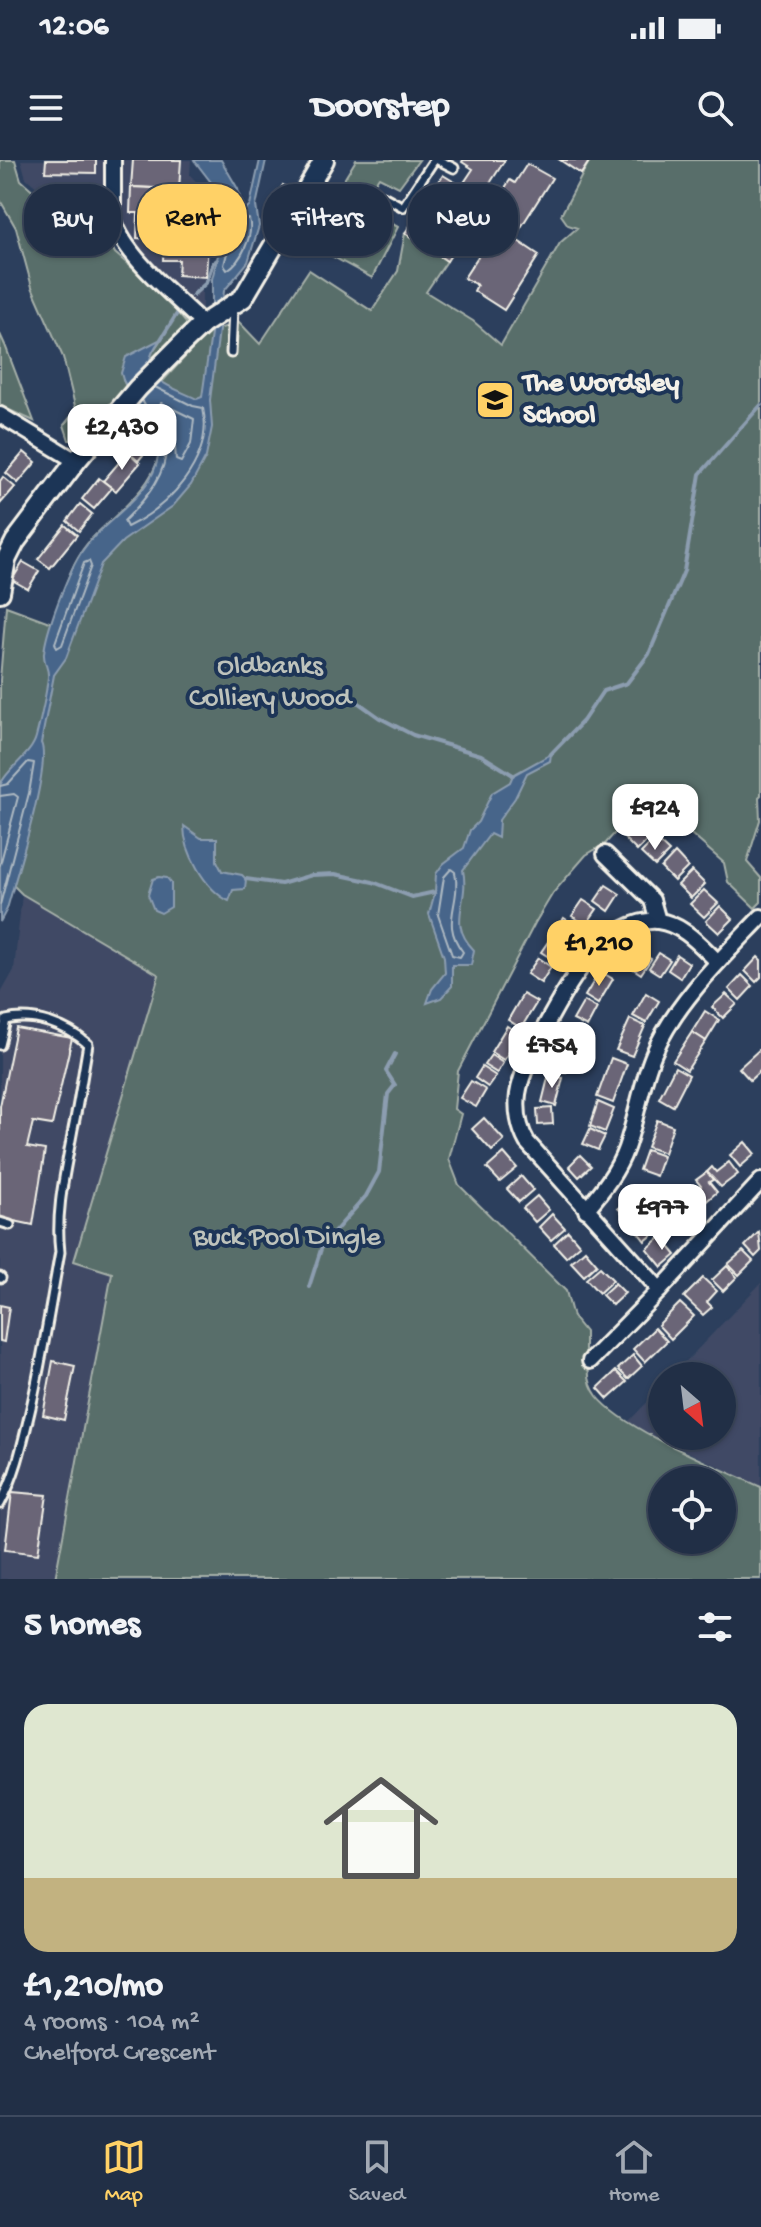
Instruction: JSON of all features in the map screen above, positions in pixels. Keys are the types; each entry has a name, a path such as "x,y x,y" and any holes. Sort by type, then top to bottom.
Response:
{"main road":[{"path":"0,592 6,560 15,542 76,461 138,388 204,323 233,307 253,285 324,160"}],"street":[{"path":"113,160 115,227 132,252 204,323"},
{"path":"0,415 76,461"},
{"path":"606,861 652,900 658,921"},
{"path":"586,1210 605,1187 626,1147 654,1052 666,1029 718,962 761,917"},
{"path":"660,1290 586,1210 522,1133 518,1097 521,1080 554,1014 590,957 610,937 625,928 658,921 671,924 694,938 718,962"},
{"path":"590,1361 761,1181"}],"lane":[{"path":"392,201 403,207 436,160 454,168"},
{"path":"231,353 233,307"},
{"path":"0,1045 6,1020 26,1018 73,1031 88,1044 64,1174 58,1236 60,1252 43,1346 19,1456 9,1488 0,1504"},
{"path":"0,1222 10,1225"}],"shaded area":[{"path":"21,160 191,160 190,175 199,184 137,184 137,256 210,256 202,285 202,308 191,319 121,251 121,184 33,184 26,178"},
{"path":"22,894 159,975 74,1261 112,1273 55,1579 0,1579 0,995 14,970"},
{"path":"761,1283 761,1487 736,1475 736,1466 717,1466 684,1450 736,1450 736,1362 685,1362"},
{"path":"648,1401 648,1433 627,1423"}],"green space":[{"path":"0,160 15,160 21,180 26,184 24,256 118,256 160,292 187,324 150,369 149,357 160,341 123,380 127,388 76,440 69,440 64,425 76,410 63,357 32,287 16,228 0,200"},
{"path":"356,160 419,160 399,187 379,177 374,184 341,184"},
{"path":"590,160 761,160 761,795 760,820 747,862 761,878 761,902 755,908 728,882 724,863 666,812 644,805 630,816 606,843 586,855 553,893 535,923 458,1071 454,1109 461,1114 449,1159 459,1185 566,1291 573,1317 585,1332 585,1352 590,1361 589,1379 597,1396 610,1409 648,1434 648,1450 680,1450 714,1466 648,1466 648,1554 736,1554 736,1476 761,1487 761,1579 55,1579 112,1273 74,1261 159,975 22,894 0,872 0,680 6,606 52,623 81,553 136,496 155,467 159,451 156,436 136,405 207,333 239,322 260,344 309,270 372,311 398,271 405,233 408,235 408,256 440,256 447,261 426,292 473,321 501,345 560,243 577,228 568,225 561,215"},
{"path":"392,224 398,227 392,239"},
{"path":"331,256 383,256 372,278"},
{"path":"0,334 5,345 34,421 0,406"}],"water":[{"path":"194,160 221,160 235,184 212,184"},
{"path":"260,160 266,160 256,206 259,226 248,262 224,291 210,400 212,427 206,457 191,485 173,506 123,541 101,564 66,658 54,675 41,743 43,755 37,797 7,909 0,922 0,785 36,737 48,677 44,653 53,617 79,556 147,484 158,456 155,439 123,380 121,373 126,357 161,339 153,352 151,371 156,378 174,389 197,399 202,397 212,327 212,279 218,256 247,256 247,208"},
{"path":"551,754 550,761 527,773 515,798 499,820 498,838 490,834 463,870 460,921 461,930 474,950 471,965 452,965 452,986 441,998 427,1003 432,989 445,973 444,957 429,914 436,874 443,864 464,848 470,830 478,822 492,793 510,782 513,775"},
{"path":"184,826 201,838 217,838 217,861 222,871 242,875 246,879 245,889 233,890 229,901 212,888 192,858"},
{"path":"167,878 171,883 171,907 161,913 154,910 148,895 153,879"}],"building":[{"path":"46,160 96,160 96,173 45,172"},
{"path":"133,160 181,160 179,184 137,184 137,187 131,187"},
{"path":"505,160 489,184 463,184 473,169 462,162"},
{"path":"560,160 590,160 581,174"},
{"path":"527,164 552,178 518,232 518,184 507,184 510,180 515,183"},
{"path":"443,175 458,184 437,184"},
{"path":"131,187 137,187 137,213 130,213"},
{"path":"518,241 539,255 504,310 474,291 477,285 464,278 478,256 518,256"},
{"path":"163,256 207,256 206,277 178,275 179,260 163,260"},
{"path":"138,426 149,435 143,442 149,448 138,461 121,446"},
{"path":"24,452 36,462 18,483 6,473"},
{"path":"128,452 140,463 116,491 103,481"},
{"path":"3,477 15,487 0,504 0,481"},
{"path":"99,478 112,488 94,509 82,499"},
{"path":"80,504 92,514 79,531 67,521"},
{"path":"65,525 77,535 50,568 38,559"},
{"path":"23,562 39,571 28,589 12,580"},
{"path":"638,824 651,837 637,851 624,838"},
{"path":"655,839 669,852 655,866 641,853"},
{"path":"675,853 688,867 674,881 661,868"},
{"path":"692,871 705,884 691,898 678,885"},
{"path":"606,885 620,894 609,911 595,901"},
{"path":"704,890 718,903 704,917 690,904"},
{"path":"583,900 597,909 586,925 572,916"},
{"path":"720,906 733,919 719,933 706,921"},
{"path":"564,918 578,927 567,943 554,934"},
{"path":"552,936 565,946 555,961 541,952"},
{"path":"623,941 634,949 624,963 613,956"},
{"path":"636,950 651,959 641,974 627,965"},
{"path":"659,953 670,960 660,975 649,968"},
{"path":"677,955 689,963 680,978 668,970"},
{"path":"758,957 761,960 761,977 756,982 745,971"},
{"path":"538,958 551,967 541,983 527,974"},
{"path":"600,971 613,979 598,1004 585,996"},
{"path":"742,975 753,986 740,1000 729,989"},
{"path":"646,993 659,1001 646,1023 633,1016"},
{"path":"523,994 537,1002 521,1028 508,1020"},
{"path":"726,994 737,1004 723,1018 712,1007"},
{"path":"584,1001 597,1008 587,1027 573,1020"},
{"path":"705,1011 719,1020 706,1041 692,1032"},
{"path":"630,1019 645,1026 632,1056 616,1050"},
{"path":"507,1026 520,1034 504,1060 491,1052"},
{"path":"16,1028 72,1038 52,1125 33,1122 27,1147 45,1150 33,1225 0,1218 0,1106"},
{"path":"692,1032 706,1041 687,1070 673,1061"},
{"path":"562,1040 577,1046 566,1073 551,1067"},
{"path":"761,1048 761,1070 750,1080 739,1068"},
{"path":"491,1055 503,1063 497,1073 484,1065"},
{"path":"611,1058 627,1064 613,1103 597,1097"},
{"path":"482,1067 496,1076 488,1087 475,1078"},
{"path":"675,1067 689,1075 673,1106 659,1098"},
{"path":"549,1074 563,1078 556,1106 542,1102"},
{"path":"471,1081 486,1090 476,1107 460,1098"},
{"path":"598,1102 614,1109 605,1132 590,1126"},
{"path":"552,1108 553,1124 538,1125 537,1109"},
{"path":"484,1118 504,1140 492,1151 472,1129"},
{"path":"657,1120 673,1126 664,1153 647,1147"},
{"path":"590,1129 605,1136 598,1150 583,1144"},
{"path":"745,1142 755,1154 740,1167 730,1155"},
{"path":"646,1150 663,1156 656,1176 639,1170"},
{"path":"504,1153 517,1168 500,1182 487,1168"},
{"path":"580,1155 591,1166 579,1177 569,1166"},
{"path":"729,1162 738,1174 721,1187 707,1172 712,1167 716,1172"},
{"path":"707,1172 713,1180 709,1182 717,1192 701,1206 691,1194 701,1186 696,1180"},
{"path":"521,1176 533,1190 519,1202 507,1189"},
{"path":"537,1196 549,1210 535,1222 523,1208"},
{"path":"632,1196 644,1210 630,1222 618,1208"},
{"path":"691,1201 700,1213 689,1222 680,1210"},
{"path":"552,1214 565,1228 551,1240 539,1227"},
{"path":"648,1214 660,1229 645,1241 633,1226"},
{"path":"568,1231 580,1245 566,1257 554,1244"},
{"path":"759,1232 761,1251 755,1257 745,1246"},
{"path":"661,1237 676,1255 662,1267 647,1249"},
{"path":"585,1250 597,1264 584,1276 571,1262"},
{"path":"743,1251 753,1261 739,1275 728,1264"},
{"path":"727,1266 737,1277 723,1291 712,1280"},
{"path":"600,1267 613,1280 599,1293 586,1279"},
{"path":"703,1278 717,1291 707,1302 712,1307 703,1315 684,1297"},
{"path":"615,1283 625,1293 612,1305 602,1295"},
{"path":"680,1303 694,1316 671,1339 658,1325"},
{"path":"0,1305 9,1307 4,1342 0,1341"},
{"path":"655,1328 667,1341 645,1362 633,1349"},
{"path":"633,1355 642,1366 628,1379 618,1369"},
{"path":"53,1361 75,1366 64,1420 43,1415"},
{"path":"616,1371 627,1382 608,1399 598,1388"},
{"path":"12,1492 47,1495 38,1554 5,1550"}],"waterway":[{"path":"193,295 206,283 217,260"},
{"path":"161,339 178,312"},
{"path":"551,754 583,721 603,691 627,683 649,654 684,571 700,474 761,405"},
{"path":"352,698 380,718 413,735 481,755 513,775"},
{"path":"246,879 281,884 312,875 335,874 373,882 412,897 435,892"},
{"path":"309,1287 322,1246 366,1196 379,1172 388,1094 395,1085 386,1071 395,1054"}],"place":[{"name":"The Wordsley School","path":"495,400"}],"park label":[{"name":"Oldbanks Colliery Wood","path":"270,683"},
{"name":"Buck Pool Dingle","path":"287,1238"}]}
